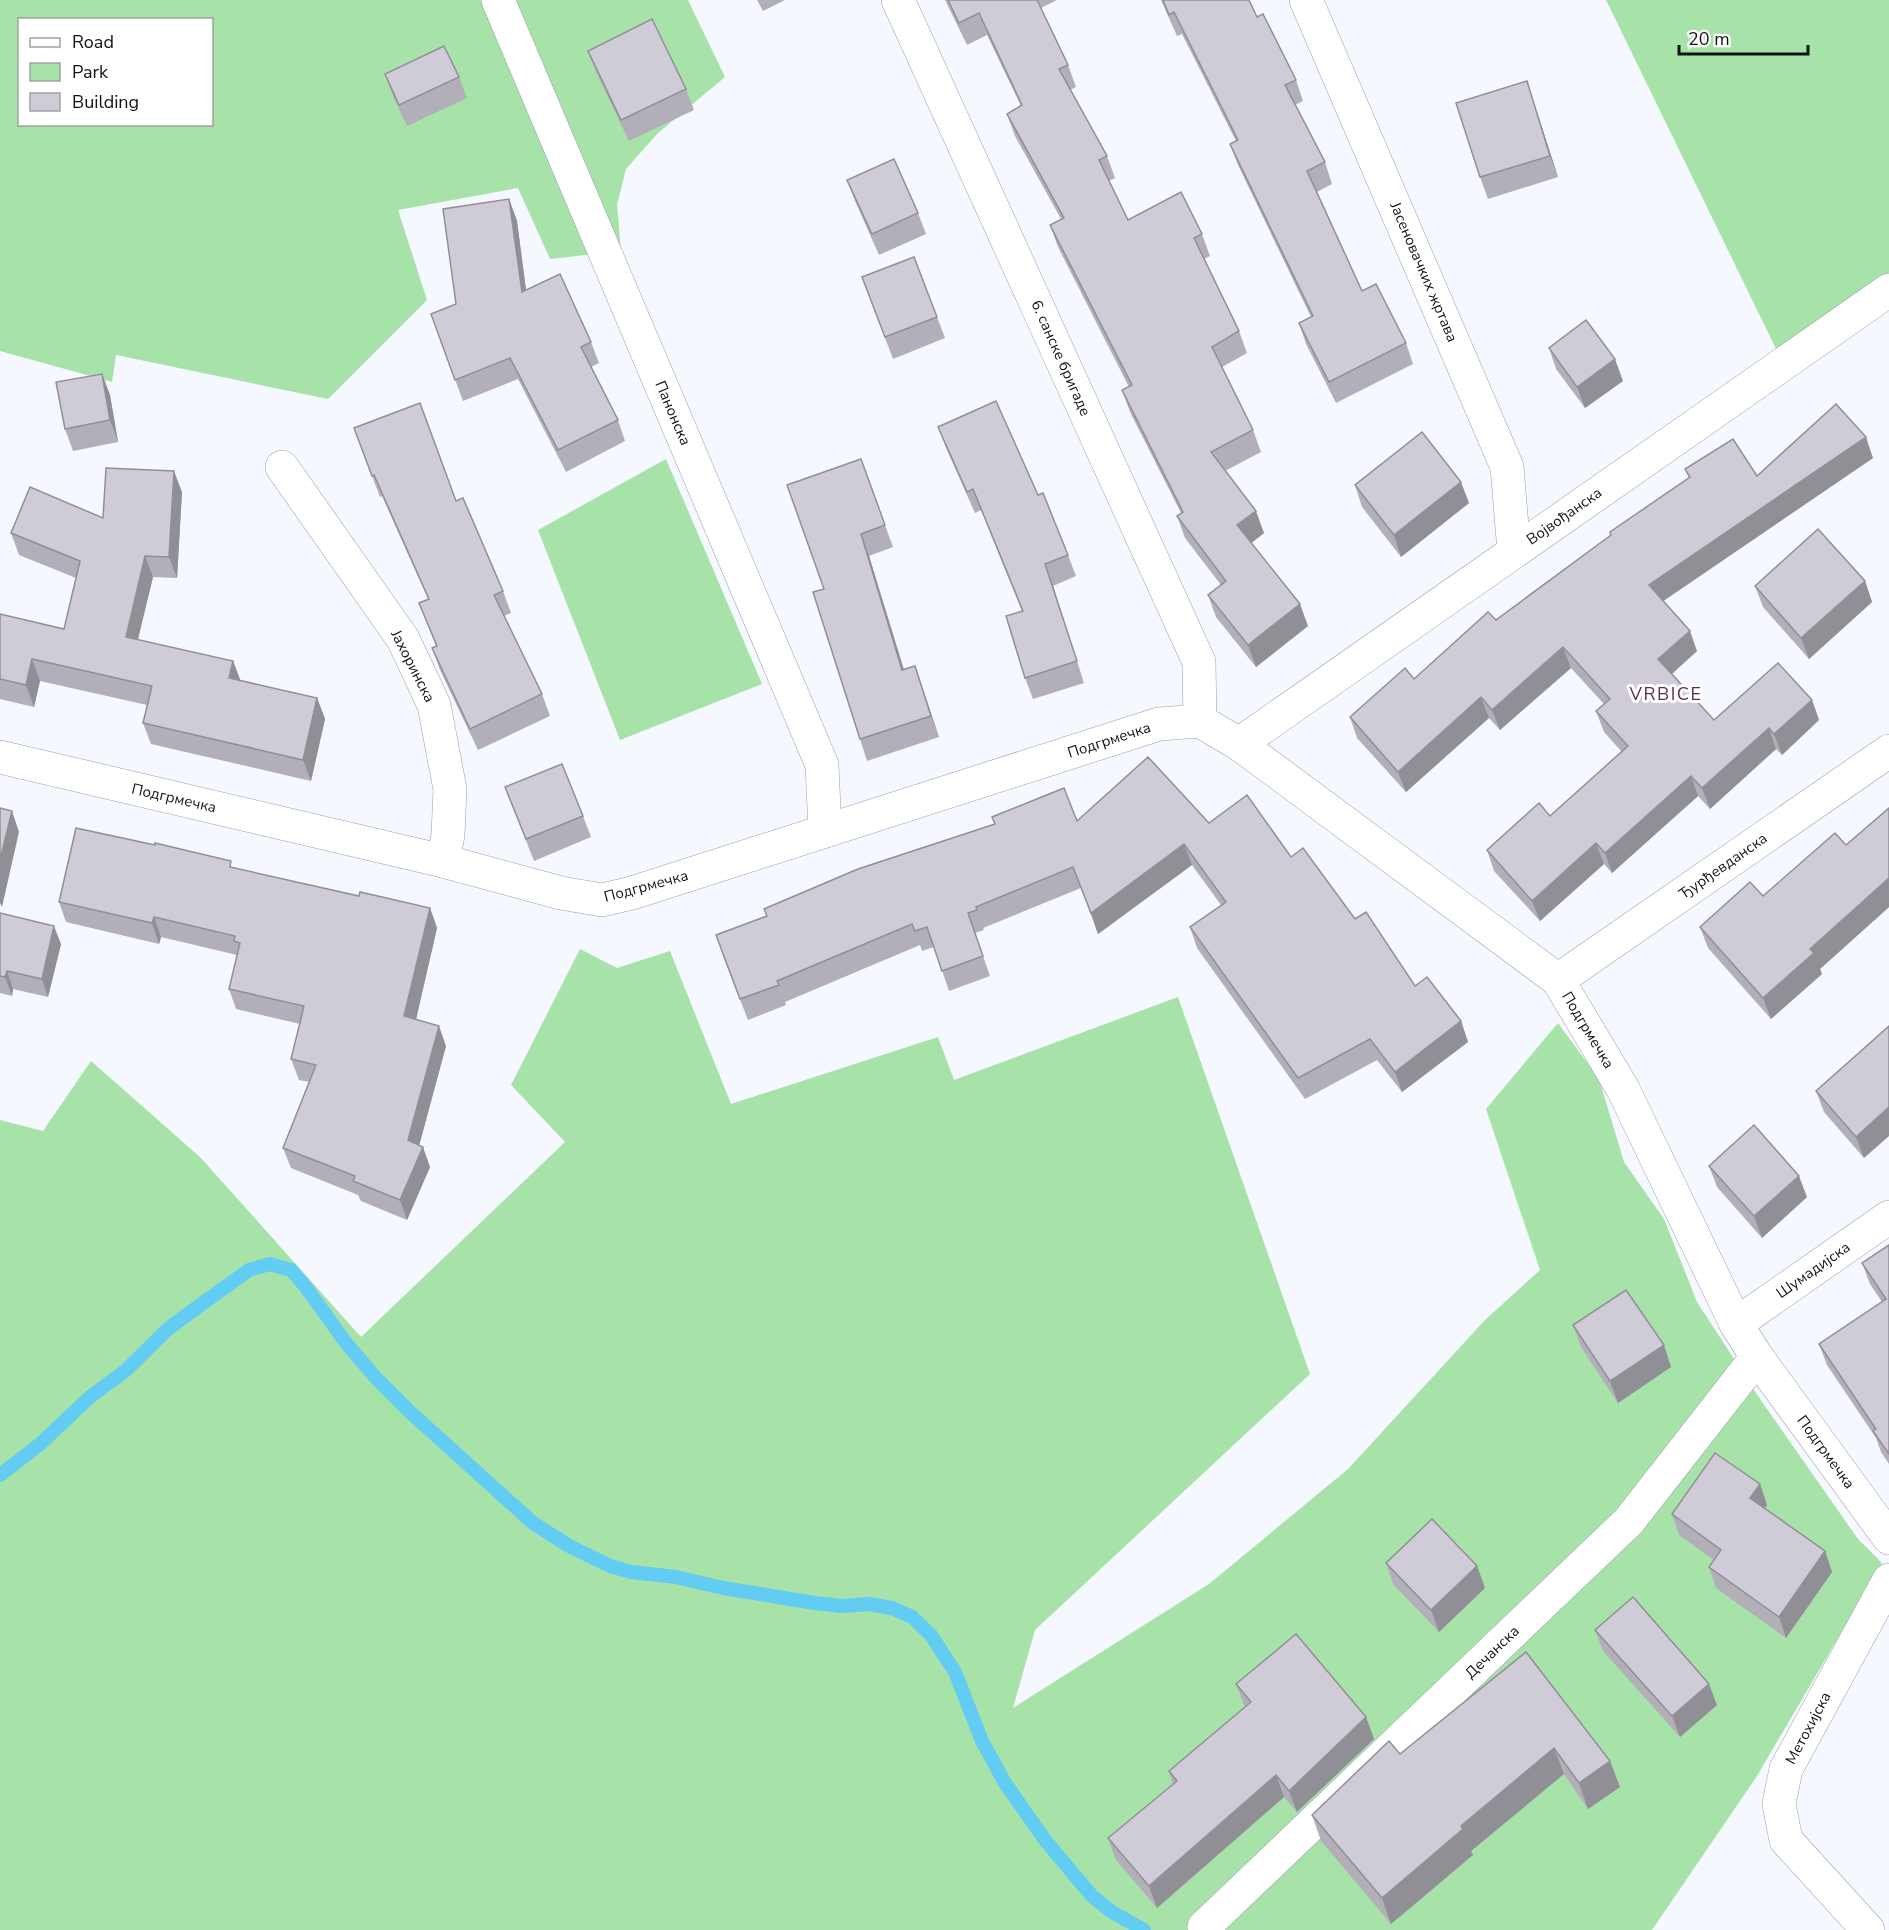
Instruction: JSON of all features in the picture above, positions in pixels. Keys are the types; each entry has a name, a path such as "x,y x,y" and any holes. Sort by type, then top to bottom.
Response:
{"street":[{"name":"Панонска","path":"498,0 822,765 825,831"},
{"name":"6. санске бригаде","path":"898,0 1199,662 1200,721"},
{"name":"Јасеновачких жртава","path":"1306,0 1508,466 1514,551"},
{"name":"Војвођанска","path":"1239,744 1889,290"},
{"name":"Јахоринска","path":"282,467 403,639 434,705 450,789 448,835 443,861"},
{"name":"Подгрмечка","path":"0,757 443,861 561,893 602,900 632,893 1159,724 1200,721 1239,744 1558,980 1623,1089 1736,1324 1756,1357 1889,1538"},
{"name":"Ђурђевданска","path":"1558,980 1889,751"},
{"name":"Шумадијска","path":"1736,1324 1889,1217"},
{"name":"Дечанска","path":"1204,1927 1629,1521 1756,1357"},
{"name":"Метохијска","path":"1868,1930 1786,1840 1779,1804 1786,1769 1889,1580"}],"green space":[{"path":"0,0 688,0 725,77 658,133 626,169 617,205 621,251 550,259 518,188 398,210 427,300 328,399 116,355 112,382 0,351"},
{"path":"1606,0 1889,0 1889,285 1782,361"},
{"path":"666,459 762,684 620,740 538,530"},
{"path":"580,949 617,968 670,951 731,1104 938,1037 954,1080 1178,997 1310,1374 1035,1630 1013,1708 1209,1584 1348,1469 1485,1320 1540,1270 1486,1109 1558,1023 1599,1079 1624,1162 1664,1219 1697,1302 1760,1399 1858,1539 1882,1563 1757,1776 1652,1930 0,1930 0,1120 43,1131 91,1061 200,1157 361,1337 565,1142 511,1085"}],"building":[{"path":"948,0 1037,0 1068,65 1059,69 1107,156 1099,160 1128,220 1181,192 1202,234 1194,238 1239,331 1212,347 1253,430 1211,452 1256,511 1237,525 1300,604 1248,645 1208,595 1226,581 1177,516 1183,512 1122,390 1132,385 1050,225 1064,218 1007,114 1022,105 979,13 959,23"},
{"path":"1163,0 1249,0 1257,17 1263,14 1296,80 1285,85 1325,162 1307,171 1362,291 1376,284 1406,343 1329,382 1299,323 1313,316 1230,144 1238,140 1174,12 1169,15"},
{"path":"652,19 686,89 621,120 588,51"},
{"path":"444,46 459,77 399,105 385,74"},
{"path":"1527,81 1550,156 1480,177 1456,103"},
{"path":"894,159 918,213 872,234 847,180"},
{"path":"509,199 522,292 560,274 591,342 581,347 618,420 558,450 510,358 455,380 431,314 456,304 443,209"},
{"path":"914,257 937,317 885,337 862,277"},
{"path":"1586,320 1615,359 1577,387 1549,348"},
{"path":"102,374 110,420 65,429 56,382"},
{"path":"996,401 1038,495 1043,493 1068,555 1045,564 1077,661 1025,678 1006,616 1023,611 973,489 967,492 938,427"},
{"path":"420,403 456,501 463,498 503,591 494,595 542,694 470,729 432,648 437,646 419,603 429,599 374,475 372,476 354,428"},
{"path":"1836,404 1866,437 1649,585 1690,631 1658,659 1714,720 1778,663 1812,700 1774,734 1769,728 1702,788 1691,776 1605,853 1596,843 1532,901 1487,850 1539,803 1550,816 1628,746 1596,711 1610,699 1563,647 1492,710 1481,697 1398,772 1350,717 1405,668 1414,679 1488,612 1496,620 1611,535 1610,532 1690,477 1685,469 1733,439 1757,476"},
{"path":"1422,432 1461,482 1394,535 1355,485"},
{"path":"861,459 885,525 861,534 902,670 915,666 931,716 860,739 813,592 824,589 787,485"},
{"path":"106,468 174,471 169,557 145,556 126,637 233,661 229,678 317,698 303,760 143,723 152,686 32,659 26,685 0,679 0,614 64,629 80,561 11,533 30,487 103,518"},
{"path":"1818,529 1865,581 1801,638 1755,586"},
{"path":"1148,757 1209,823 1247,795 1291,857 1303,848 1355,919 1366,912 1415,986 1427,977 1461,1021 1395,1072 1370,1039 1298,1078 1190,927 1226,902 1184,844 1091,913 1073,867 976,907 977,910 968,913 983,956 942,971 927,927 915,931 912,924 777,981 779,985 740,999 716,935 767,916 764,909 858,869 995,824 992,817 1064,788 1077,821"},
{"path":"562,764 583,816 526,839 505,787"},
{"path":"0,808 12,811 0,860"},
{"path":"1889,808 1889,878 1810,949 1814,953 1763,998 1700,927 1750,882 1763,896 1835,833 1846,845"},
{"path":"76,828 231,861 230,867 359,896 360,892 430,908 404,1016 439,1026 408,1140 423,1147 400,1200 353,1181 355,1176 283,1148 316,1065 291,1059 304,1006 229,989 240,943 234,941 235,936 154,917 152,923 59,902"},
{"path":"0,913 54,926 42,979 7,971 5,977 0,976"},
{"path":"1889,1026 1889,1107 1856,1137 1816,1091"},
{"path":"1754,1125 1799,1176 1754,1216 1709,1166"},
{"path":"1889,1245 1889,1454 1873,1431 1876,1429 1819,1344 1886,1299 1862,1263"},
{"path":"1626,1290 1664,1345 1610,1381 1573,1325"},
{"path":"1715,1453 1760,1484 1750,1498 1825,1551 1779,1617 1709,1567 1721,1550 1672,1514"},
{"path":"1432,1519 1477,1566 1431,1610 1386,1563"},
{"path":"1633,1597 1709,1684 1672,1716 1595,1630"},
{"path":"1296,1634 1366,1717 1289,1791 1276,1775 1149,1886 1108,1838 1177,1781 1169,1771 1251,1702 1236,1684"},
{"path":"1526,1652 1610,1761 1579,1783 1554,1748 1461,1826 1463,1829 1382,1898 1312,1815 1389,1741 1400,1754"}],"waterway":[{"path":"0,1475 40,1444 90,1397 125,1371 169,1328 249,1270 270,1264 291,1270 346,1343 410,1412 533,1523 569,1546 610,1566 631,1572 676,1577 723,1588 815,1603 842,1606 869,1604 892,1608 912,1617 931,1635 955,1672 982,1741 1005,1783 1045,1840 1092,1896 1112,1912 1144,1930"}],"district":[{"name":"VRBICE","path":"1666,694"}]}
